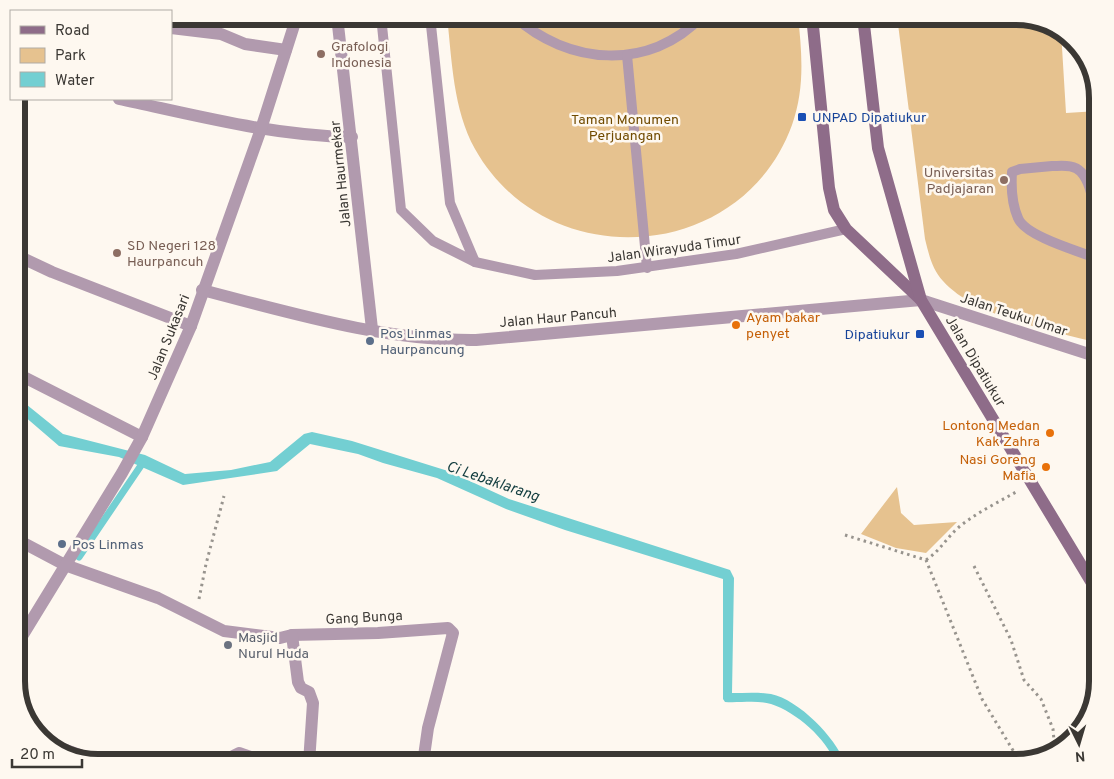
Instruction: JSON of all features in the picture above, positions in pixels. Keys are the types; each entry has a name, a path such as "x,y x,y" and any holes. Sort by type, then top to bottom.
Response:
{"main road":[{"name":"Jalan Dipatiukur","path":"813,25 834,210 846,230 921,300 1089,579"},
{"name":"Jalan Dipatiukur","path":"864,25 878,148 921,300"}],"street":[{"name":"Jalan Sukasari","path":"25,631 122,473 140,439 191,326 202,290 261,129 294,25"},
{"name":"Jalan Haurmekar","path":"338,25 372,329"},
{"path":"172,28 221,34 245,44 286,50"},
{"path":"123,100 261,129 324,137 352,137"},
{"path":"25,259 52,272 191,326"},
{"name":"Jalan Haur Pancuh","path":"202,290 336,324 440,340 476,340 921,300"},
{"name":"Jalan Teuku Umar","path":"921,300 1089,354"},
{"path":"25,378 140,439"},
{"name":"Gang Bunga","path":"25,544 65,565 158,598 224,630 280,638 448,628 454,633 428,728 424,754"},
{"path":"292,636 298,682 301,688 309,692 313,703 310,754"}],"lane":[{"name":"Jalan Wirayuda Timur","path":"382,25 401,210 432,241 475,262 535,275 647,268 746,252 846,230"},
{"path":"431,25 450,203 475,262"},
{"path":"523,25 528,30 551,43 575,52 601,56 627,55 652,48 676,38 691,25"},
{"path":"627,55 647,268"},
{"path":"1089,187 1081,171 1070,166 1020,169 1012,172 1011,190 1018,220 1026,230 1089,256"}],"path":[{"path":"926,560 936,553 958,528 977,514 1031,483"},
{"path":"196,616 206,564 224,496"},
{"path":"845,535 926,560"},
{"path":"926,560 982,698 1015,754"},
{"path":"974,566 1011,640 1024,680 1041,699 1053,729 1054,740"}],"green space":[{"name":"Taman Monumen Perjuangan","path":"448,25 799,25 801,44 801,84 796,111 792,125 767,171 732,205 689,227 642,237 594,234 548,219 507,190 475,149 468,134 462,118 452,67"},
{"name":"Universitas Padjajaran","path":"898,25 1016,25 1035,27 1057,37 1062,41 1066,113 1089,112 1089,341 1015,321 974,304 957,293 936,272 925,239"},
{"path":"897,487 901,513 914,525 957,522 926,553 896,548 861,534"}],"water":[{"path":"25,403 63,434 145,455 185,474 231,470 270,462 304,434 312,432 352,441 448,471 509,499 730,570 734,578 732,693 771,694 793,704 825,731 840,754 831,754 818,736 800,720 781,708 766,703 725,702 723,699 723,579 565,530 506,509 437,478 358,454 310,444 277,471 183,485 119,457 59,446 25,417"}],"waterway":[{"path":"79,557 144,461"}],"place":[{"name":"Grafologi Indonesia","path":"321,54"},
{"name":"UNPAD Dipatiukur","path":"802,117"},
{"name":"Universitas Padjajaran","path":"1004,180"},
{"name":"SD Negeri 128 Haurpancuh","path":"117,253"},
{"name":"Ayam bakar penyet","path":"736,325"},
{"name":"Dipatiukur","path":"920,334"},
{"name":"Pos Linmas Haurpancung","path":"370,341"},
{"name":"Lontong Medan Kak Zahra","path":"1050,433"},
{"name":"Nasi Goreng Mafia","path":"1046,467"},
{"name":"Pos Linmas","path":"62,544"},
{"name":"Masjid Nurul Huda","path":"228,645"}],"water label":[{"name":"Ci Lebaklarang","path":"493,481"}]}
